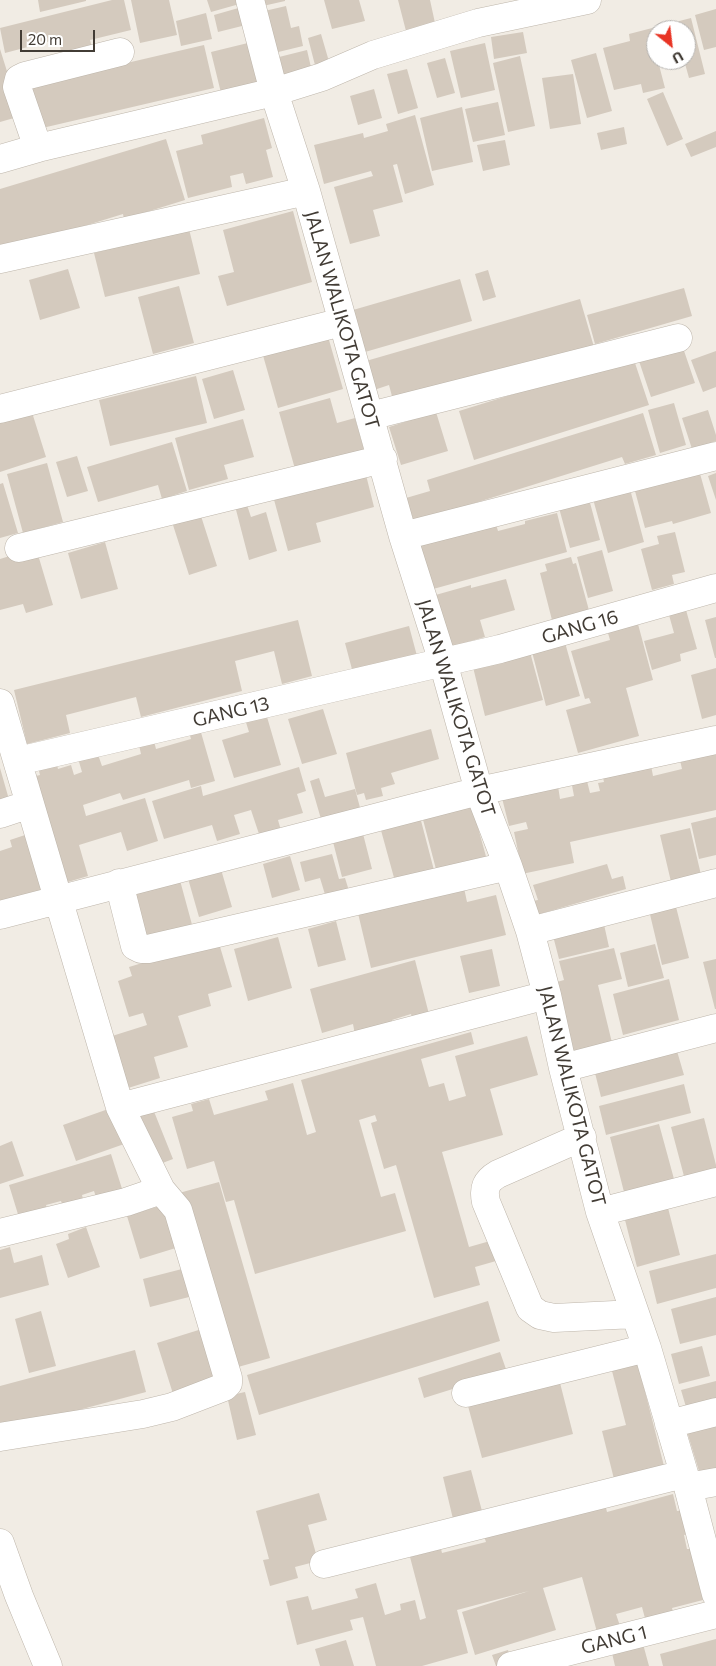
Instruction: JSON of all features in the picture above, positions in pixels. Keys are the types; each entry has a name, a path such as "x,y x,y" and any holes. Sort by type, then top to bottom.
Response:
{"street":[{"name":"JALAN WALIKOTA GATOT","path":"250,0 274,92 306,191 403,536 444,662 479,791 508,866 530,931 600,1212 647,1348 686,1480 716,1594"},
{"path":"0,159 38,148 274,92 322,77 373,55 478,24 587,0"},
{"path":"38,148 17,87 19,79 120,52"},
{"path":"0,259 306,191"},
{"path":"0,409 342,322"},
{"path":"370,416 678,338"},
{"path":"403,536 716,456"},
{"path":"19,548 383,460"},
{"name":"GANG 16","path":"444,662 500,650 716,588"},
{"name":"GANG 13","path":"18,761 444,662"},
{"path":"0,703 120,1107 161,1190 178,1210 228,1378 228,1383 224,1387 172,1407 143,1414 0,1437"},
{"path":"0,915 479,791 716,740"},
{"path":"0,814 30,804"},
{"path":"119,883 135,946 148,949 508,866"},
{"path":"530,931 716,883"},
{"path":"120,1107 547,995"},
{"path":"563,1068 716,1028"},
{"path":"582,1137 498,1174 489,1180 484,1190 486,1202 530,1308 540,1315 554,1318 634,1314"},
{"path":"600,1212 716,1182"},
{"path":"0,1233 126,1202 161,1190"},
{"path":"466,1394 647,1348"},
{"path":"669,1424 716,1412"},
{"path":"324,1564 686,1480 716,1482"},
{"path":"0,1543 19,1596 48,1666"},
{"name":"GANG 1","path":"511,1666 716,1614"}],"building":[{"path":"38,0 86,0 86,1 40,12"},
{"path":"112,0 124,0 131,30 90,40 93,51 63,59 58,39 5,53 0,28"},
{"path":"131,0 169,0 177,35 140,43"},
{"path":"207,0 242,0 243,3 211,12"},
{"path":"252,0 285,0 285,1 254,8"},
{"path":"324,0 359,0 365,21 332,29"},
{"path":"398,0 430,0 435,23 406,31"},
{"path":"286,6 291,28 299,26 303,46 266,55 256,13"},
{"path":"242,7 246,25 218,32 214,15"},
{"path":"716,9 716,47 704,50 695,15"},
{"path":"206,13 212,39 181,46 176,21"},
{"path":"646,30 646,70 660,70 665,88 643,93 641,84 614,90 603,48 630,41 629,34"},
{"path":"523,32 527,53 494,59 491,37"},
{"path":"321,34 330,65 316,69 308,38"},
{"path":"696,38 705,74 689,78 687,70 696,70"},
{"path":"252,42 262,87 222,97 211,52"},
{"path":"485,43 495,90 461,98 450,51"},
{"path":"204,45 214,88 38,129 28,86"},
{"path":"0,49 21,116 0,122"},
{"path":"307,50 313,76 274,85 267,60"},
{"path":"596,53 612,111 587,118 571,60"},
{"path":"520,56 535,126 508,132 493,63"},
{"path":"445,58 455,93 437,98 427,63"},
{"path":"407,69 418,108 398,114 387,74"},
{"path":"573,74 581,124 550,129 542,78"},
{"path":"374,89 382,118 358,125 350,96"},
{"path":"663,92 683,139 667,146 647,99"},
{"path":"498,102 505,135 473,142 465,109"},
{"path":"462,107 473,162 432,171 420,118"},
{"path":"415,115 434,185 405,194 397,164 393,165 403,202 373,210 380,236 350,244 334,187 373,176 371,171 324,184 314,145 363,133 364,138 388,131 386,124"},
{"path":"264,118 272,148 266,150 273,177 246,184 243,173 230,176 232,187 188,198 176,151 203,144 201,135"},
{"path":"624,127 627,144 601,150 597,133"},
{"path":"716,131 716,147 691,157 685,144"},
{"path":"166,139 185,200 124,219 123,214 0,252 0,189"},
{"path":"505,140 510,165 483,171 477,145"},
{"path":"293,211 312,282 227,306 218,276 234,272 223,230"},
{"path":"189,229 200,274 105,297 94,253"},
{"path":"68,269 80,308 40,320 29,280"},
{"path":"488,270 496,297 483,301 475,274"},
{"path":"460,279 472,321 365,352 353,310"},
{"path":"179,286 194,343 153,354 138,297"},
{"path":"684,288 692,316 595,344 587,315"},
{"path":"580,299 594,347 393,400 389,385 374,390 366,361"},
{"path":"327,333 343,389 278,408 262,352"},
{"path":"681,342 695,383 651,397 638,358"},
{"path":"716,351 716,387 703,392 691,360"},
{"path":"633,357 649,405 474,460 459,411"},
{"path":"233,370 245,410 214,419 202,379"},
{"path":"196,376 207,423 110,446 99,400"},
{"path":"330,398 337,423 355,418 364,450 295,469 279,412"},
{"path":"674,403 686,445 660,453 648,410"},
{"path":"30,406 46,457 0,472 0,415"},
{"path":"708,410 716,441 692,449 682,418"},
{"path":"436,412 448,451 401,465 389,427"},
{"path":"643,413 656,455 625,464 622,457 414,522 406,498 430,491 427,480"},
{"path":"243,419 254,457 224,465 228,479 189,490 175,438"},
{"path":"172,442 187,491 162,499 158,485 98,502 87,467"},
{"path":"77,456 88,491 67,497 56,462"},
{"path":"47,463 63,522 23,533 7,474"},
{"path":"699,470 711,513 673,524 672,521 645,528 635,491 662,484 661,481"},
{"path":"365,471 374,507 316,523 321,542 288,551 273,496"},
{"path":"716,473 716,500 708,476"},
{"path":"3,483 18,533 0,538 0,484"},
{"path":"630,489 644,542 608,553 593,499"},
{"path":"245,499 251,517 266,512 277,551 249,560 234,502"},
{"path":"589,499 600,540 570,548 559,508"},
{"path":"557,513 567,552 426,591 413,541 495,521 498,531 525,524 525,521"},
{"path":"201,516 217,566 189,575 173,525"},
{"path":"675,532 685,572 672,575 674,584 652,590 641,549 659,544 657,536"},
{"path":"105,542 118,589 81,599 68,553"},
{"path":"36,548 53,605 26,613 23,604 0,610 0,559"},
{"path":"602,550 613,591 588,598 577,557"},
{"path":"571,557 573,564 576,563 590,614 553,624 540,573 547,571 545,564"},
{"path":"506,579 515,610 480,620 485,637 447,648 432,596 471,585 471,588"},
{"path":"686,610 697,649 680,654 681,661 652,670 644,641 674,633 669,615"},
{"path":"716,617 716,658 715,658 705,620"},
{"path":"298,620 312,676 282,684 274,651 235,661 242,691 141,717 136,697 66,715 70,733 27,744 14,690"},
{"path":"638,624 653,680 626,688 639,736 578,753 566,710 591,703 589,698 585,699 571,651 610,640 608,633"},
{"path":"409,626 417,656 353,673 345,643"},
{"path":"564,639 580,696 546,706 531,648"},
{"path":"530,652 543,700 485,716 472,663"},
{"path":"716,668 716,715 702,719 691,675"},
{"path":"323,709 337,754 302,764 288,719"},
{"path":"265,710 281,765 234,778 222,740 249,732 244,716"},
{"path":"200,729 215,781 191,788 189,780 123,800 120,793 83,805 86,816 145,798 158,841 127,851 121,832 79,845 88,876 61,884 28,778 40,775 38,767 56,761 58,769 71,765 74,775 82,772 77,755 96,749 102,766 141,754 139,745 154,741 156,749 191,739 189,732"},
{"path":"431,729 439,759 391,773 395,784 381,788 383,796 366,800 364,793 357,795 346,753"},
{"path":"716,743 716,810 570,842 574,863 517,875 513,857 519,856 514,832 528,829 526,822 509,826 502,798 558,786 560,799 574,796 571,780 586,777 590,793 600,791 598,783 604,782 601,770 650,760 653,776 682,769 678,751"},
{"path":"299,767 306,791 297,794 303,813 278,820 282,834 261,840 251,810 234,815 240,834 217,841 212,825 164,839 152,801 201,786 203,796"},
{"path":"0,768 10,803 0,806"},
{"path":"319,778 325,797 355,789 362,815 323,826 310,781"},
{"path":"470,799 487,860 437,873 421,812"},
{"path":"419,813 435,874 396,885 379,823"},
{"path":"716,817 716,855 699,859 691,823"},
{"path":"361,826 372,869 342,877 331,834"},
{"path":"690,828 702,879 672,886 660,835"},
{"path":"25,835 53,887 0,903 0,851 12,847 10,840"},
{"path":"332,854 339,879 345,878 350,894 327,901 320,878 305,882 300,862"},
{"path":"290,856 300,890 272,898 263,864"},
{"path":"607,864 612,879 623,876 626,889 536,915 532,901 538,900 533,885"},
{"path":"220,866 232,907 199,917 187,875"},
{"path":"178,873 194,932 146,945 131,886"},
{"path":"463,883 467,902 496,895 506,935 371,968 357,909"},
{"path":"674,899 689,958 662,965 648,906"},
{"path":"603,920 609,947 559,959 552,932"},
{"path":"336,921 346,960 318,967 308,929"},
{"path":"278,937 292,988 248,1001 234,949"},
{"path":"218,940 232,987 208,994 211,1006 178,1016 188,1047 154,1057 160,1078 125,1089 109,1037 147,1025 143,1013 129,1017 118,981 132,976 129,967"},
{"path":"655,944 664,978 628,987 620,953"},
{"path":"614,948 622,979 598,985 613,1047 575,1057 557,982 564,980 559,961"},
{"path":"492,949 500,986 469,993 460,956"},
{"path":"716,959 716,1009 715,1009 703,962"},
{"path":"415,960 430,1018 414,1023 411,1014 392,1020 395,1029 356,1040 353,1024 322,1033 310,989"},
{"path":"669,979 679,1020 623,1035 613,994"},
{"path":"471,1032 474,1044 421,1059 429,1087 444,1083 449,1101 466,1096 455,1056 527,1036 538,1075 490,1089 503,1135 442,1152 469,1247 497,1239 503,1259 475,1267 480,1285 434,1298 396,1165 384,1169 371,1123 377,1121 375,1115 359,1120 381,1197 395,1193 406,1231 255,1274 234,1200 226,1202 214,1161 187,1169 172,1117 193,1111 191,1104 209,1099 214,1115 268,1100 265,1091 293,1083 307,1135 316,1132 301,1080"},
{"path":"677,1051 684,1075 601,1097 595,1073"},
{"path":"684,1084 691,1113 606,1135 599,1106"},
{"path":"114,1107 127,1143 76,1161 63,1125"},
{"path":"153,1109 173,1159 152,1167 132,1118"},
{"path":"704,1118 716,1165 716,1172 685,1180 671,1127"},
{"path":"659,1124 674,1179 624,1192 610,1137"},
{"path":"12,1141 24,1176 0,1184 0,1146"},
{"path":"111,1154 124,1195 98,1203 94,1191 82,1195 85,1207 65,1213 61,1201 46,1205 49,1216 21,1224 9,1185"},
{"path":"219,1182 270,1358 231,1369 179,1193"},
{"path":"166,1204 179,1247 140,1259 127,1216"},
{"path":"667,1204 680,1255 637,1267 624,1216"},
{"path":"86,1227 100,1267 68,1278 56,1244 69,1239 68,1234"},
{"path":"10,1247 14,1263 42,1255 49,1285 0,1298 0,1250"},
{"path":"716,1254 716,1288 657,1304 649,1271"},
{"path":"182,1269 189,1297 150,1307 143,1279"},
{"path":"716,1297 716,1335 680,1344 671,1309"},
{"path":"488,1301 500,1341 259,1415 247,1375"},
{"path":"41,1311 56,1366 29,1373 15,1319"},
{"path":"205,1328 222,1382 174,1397 157,1343"},
{"path":"702,1346 710,1376 679,1384 671,1354"},
{"path":"135,1350 146,1392 0,1431 0,1386"},
{"path":"500,1352 507,1372 424,1398 418,1378"},
{"path":"638,1364 664,1466 614,1479 602,1431 626,1425 612,1371"},
{"path":"558,1375 573,1434 482,1458 468,1406"},
{"path":"716,1381 716,1399 686,1407 681,1390"},
{"path":"245,1392 256,1435 237,1440 227,1396"},
{"path":"716,1416 716,1477 702,1481 685,1425"},
{"path":"471,1470 482,1511 453,1519 443,1477"},
{"path":"319,1493 327,1520 308,1525 318,1561 295,1567 298,1578 270,1586 263,1560 269,1559 256,1511"},
{"path":"673,1494 677,1511 684,1510 690,1533 684,1535 687,1549 690,1549 703,1600 672,1608 674,1615 646,1622 642,1607 616,1614 620,1626 597,1632 582,1577 543,1588 556,1630 475,1655 462,1612 529,1591 457,1610 468,1653 422,1666 376,1666 363,1617 350,1620 353,1630 297,1645 286,1601 308,1596 312,1610 358,1598 355,1589 376,1583 385,1615 401,1610 400,1604 415,1600 420,1620 426,1618 410,1557 441,1549 442,1553 486,1542 484,1536 605,1504 607,1512"},
{"path":"716,1639 716,1666 663,1666 660,1654"},
{"path":"346,1640 354,1666 320,1666 315,1649"},
{"path":"643,1644 649,1666 615,1666 612,1653"},
{"path":"508,1650 512,1663 496,1666 492,1655"}]}
